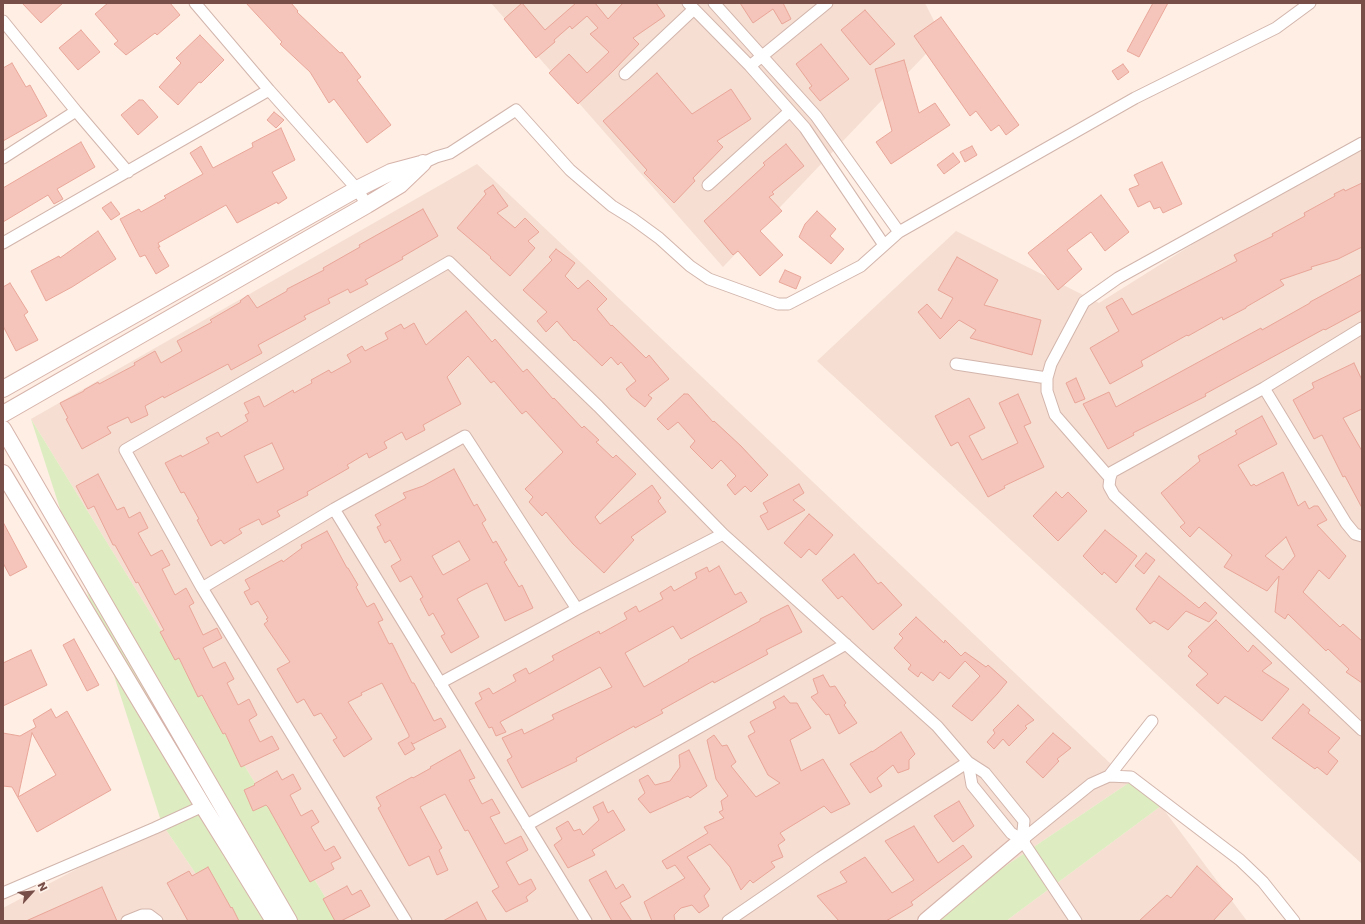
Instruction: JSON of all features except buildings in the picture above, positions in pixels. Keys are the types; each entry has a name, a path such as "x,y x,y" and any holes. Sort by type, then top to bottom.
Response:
{"street":[{"path":"195,3 356,189 367,205"},
{"path":"714,3 816,116 899,232"},
{"path":"750,66 827,3"},
{"path":"3,389 356,189 391,172 423,163 450,153 516,110 570,170 612,206 634,219 659,238 696,270 709,279 778,304 788,304 860,266 899,232 1135,98 1276,28 1310,3"},
{"path":"625,74 691,6 750,66 805,128 884,245"},
{"path":"3,21 128,172"},
{"path":"3,243 269,90"},
{"path":"3,158 76,111"},
{"path":"708,185 790,111"},
{"path":"1110,478 1055,415 1047,391 1047,378 1051,364 1084,302 1118,278 1362,143"},
{"path":"3,414 400,186 423,163"},
{"path":"406,921 202,588 124,450 449,262 598,406 724,534 937,726 968,762 985,773 1024,821 1022,840"},
{"path":"1362,328 1264,388 1112,472 1109,486 1114,495 1362,730"},
{"path":"956,364 1047,378"},
{"path":"1264,388 1346,523 1355,534 1362,536"},
{"path":"3,429 289,921"},
{"path":"202,588 334,509 465,436 577,609"},
{"path":"3,473 203,806 274,921"},
{"path":"334,509 586,921"},
{"path":"440,683 577,609 724,534"},
{"path":"527,825 846,644"},
{"path":"926,921 1022,840 1092,784 1109,776 1152,721"},
{"path":"968,762 972,785 1011,833 1022,840 1076,921"},
{"path":"728,921 820,858 968,762"},
{"path":"1109,776 1131,777 1240,860 1263,882 1294,921"},
{"path":"3,893 203,806"},
{"path":"127,921 142,915 149,915 157,921"}],"shaded area":[{"path":"491,3 925,3 942,37 723,267"},
{"path":"1362,138 1362,864 817,361 956,231 1099,303"},
{"path":"477,164 1130,782 924,921 340,921 31,419"},
{"path":"1161,806 1247,921 1006,921"},
{"path":"162,824 228,921 3,921 3,908"}],"green space":[{"path":"31,419 340,921 228,921 162,824"},
{"path":"1130,782 1161,806 1006,921 924,921"}]}
